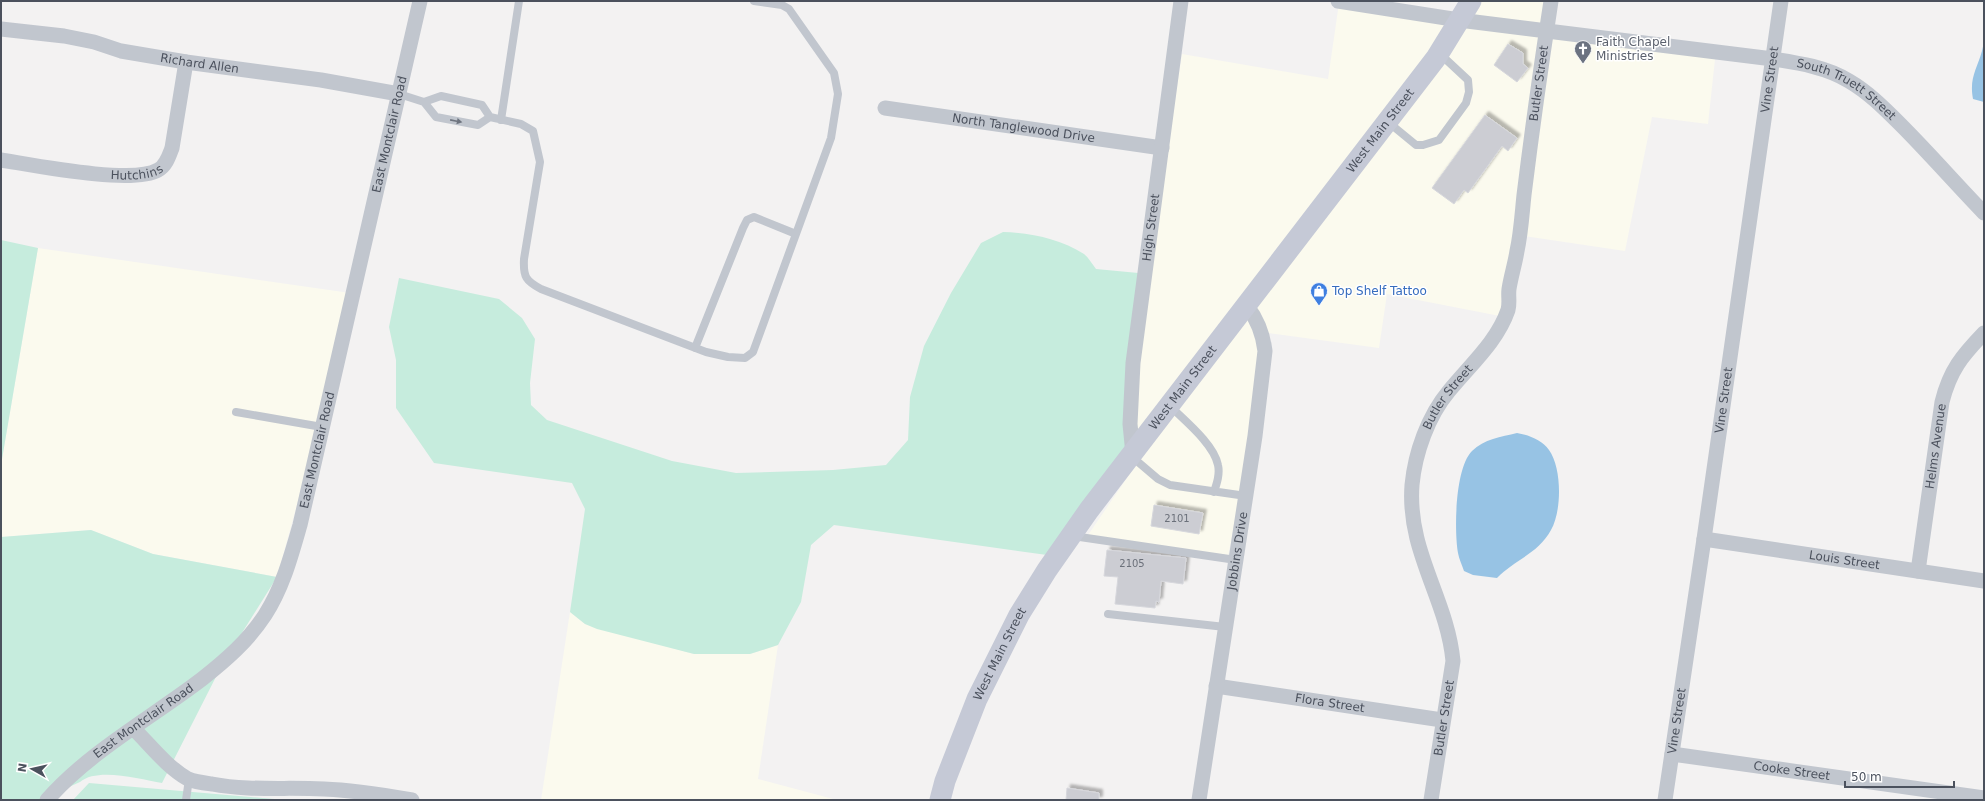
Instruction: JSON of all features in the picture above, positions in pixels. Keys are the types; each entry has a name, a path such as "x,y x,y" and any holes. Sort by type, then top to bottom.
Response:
{"main road":[{"name":"West Main Street","path":"940,800 945,781 977,699 1019,615 1071,535 1439,53 1470,1"}],"street":[{"name":"East Montclair Road","path":"47,800 66,780 90,760 134,729 232,655 249,636 279,591 289,566 420,1"},
{"name":"High Street","path":"1132,455 1130,424 1133,363 1181,1"},
{"name":"South Truett Street","path":"1338,1 1459,20 1773,59 1797,63 1827,71 1848,80 1865,92 1916,140 1982,210"},
{"name":"Butler Street","path":"1431,800 1442,720 1453,661 1446,624 1418,544 1411,505 1412,483 1416,460 1425,433 1435,412 1447,392 1490,343 1502,324 1509,307 1509,289 1518,249 1536,99 1551,1"},
{"name":"Vine Street","path":"1665,800 1781,1"},
{"name":"Richard Allen","path":"1,29 64,36 94,42 121,51 186,62 321,80 399,94"},
{"name":"Hutchins","path":"1,160 108,175 137,176 150,174 159,170 167,160 172,148 186,62"},
{"name":"North Tanglewood Drive","path":"885,108 1162,148"},
{"name":"Jobbins Drive","path":"1199,800 1246,496 1265,351 1264,340 1255,316 1246,306"},
{"name":"Helms Avenue","path":"1918,571 1941,410 1946,387 1961,357 1984,333"},
{"name":"Louis Street","path":"1704,539 1984,581"},
{"name":"Flora Street","path":"1216,686 1442,720"},
{"path":"134,729 161,757 189,779 225,787 273,790 324,789 382,794 412,800"},
{"name":"Cooke Street","path":"1672,754 1984,798"}],"lane":[{"path":"502,120 519,1"},
{"path":"424,102 441,96 482,105 490,117 521,124 533,131 540,162 524,259 524,271 528,282 541,289 695,348 728,357 745,358 753,352 831,138 838,94 834,73 789,9 782,5 754,1"},
{"path":"1387,122 1416,145 1424,145 1439,140 1466,103 1469,92 1468,80 1439,53"},
{"path":"399,94 424,102 436,117 478,125 490,117"},
{"path":"695,348 747,220 754,217 796,234"},
{"path":"1170,406 1207,444 1214,454 1218,464 1219,477 1214,492"},
{"path":"236,412 322,427"},
{"path":"1132,455 1158,479 1170,485 1246,496"},
{"path":"1071,535 1236,560"},
{"path":"1108,614 1225,627"},
{"path":"186,800 189,779"}],"shaded area":[{"path":"1480,1 1552,1 1548,28 1716,50 1708,124 1652,117 1625,251 1518,235 1505,317 1387,294 1379,348 1269,333 1228,557 1086,538 1129,475"},
{"path":"1339,3 1447,24 1431,49 1132,440 1149,274 1182,54 1328,79"},
{"path":"38,248 350,293 311,454 277,577 153,554 91,530 1,537 1,465"},
{"path":"570,612 585,624 694,654 750,654 778,645 758,779 837,800 541,800"}],"green space":[{"path":"1003,232 1035,235 1065,244 1084,254 1096,269 1149,274 1132,440 1047,555 834,525 811,545 801,602 778,645 750,654 694,654 597,629 585,624 570,612 585,509 572,483 434,463 396,408 396,360 389,327 399,278 499,299 522,318 535,339 530,383 531,405 547,420 672,461 736,473 833,470 886,465 908,440 910,397 924,346 951,293 981,243"},
{"path":"1,240 38,248 1,465"},
{"path":"91,530 153,554 277,577 223,663 162,783 119,775 97,775 40,800 1,800 1,537"},
{"path":"89,783 286,800 73,800"}],"water":[{"path":"1984,38 1984,102 1973,99 1972,92 1974,74 1983,47"},
{"path":"1517,433 1539,441 1546,446 1553,458 1556,467 1559,490 1559,501 1555,522 1546,538 1533,551 1511,566 1497,578 1473,575 1464,571 1458,555 1456,515 1462,471 1466,459 1477,447 1493,439"}],"building":[{"path":"1508,44 1523,53 1523,64 1528,68 1517,82 1494,65"},
{"path":"1485,115 1517,138 1508,151 1502,146 1468,193 1464,190 1454,204 1432,188"},
{"path":"1154,505 1203,513 1199,534 1151,526"},
{"path":"1107,550 1186,558 1183,584 1161,581 1159,602 1156,601 1155,608 1115,604 1118,577 1104,576"},
{"path":"1067,788 1099,793 1099,800 1066,800"}],"place":[{"name":"Faith Chapel Ministries","path":"1583,64"},
{"name":"Top Shelf Tattoo","path":"1319,306"}]}
